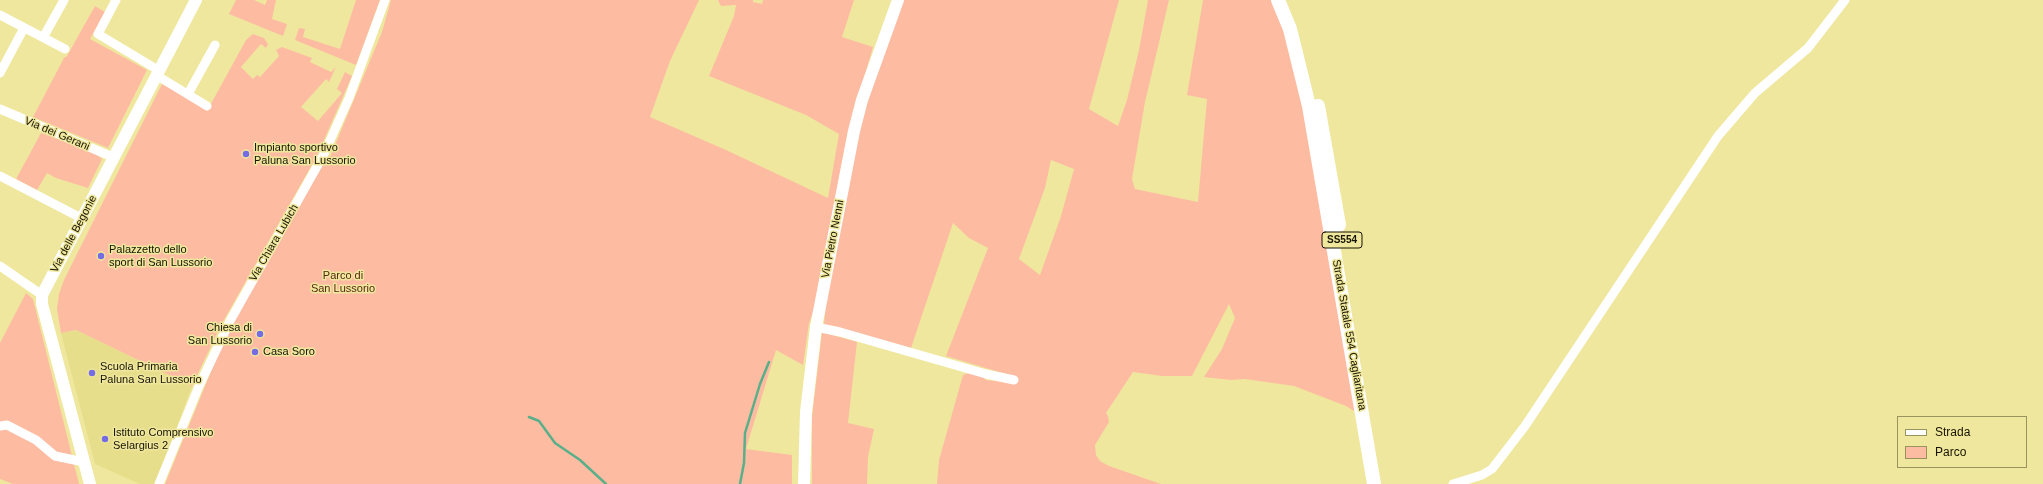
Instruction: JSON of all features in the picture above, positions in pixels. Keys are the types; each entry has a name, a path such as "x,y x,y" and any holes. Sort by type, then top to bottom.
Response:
{"main road":[{"name":"Strada Statale 554 Cagliaritana","path":"1278,0 1292,36 1309,106 1374,484"},
{"name":"Strada Statale 554 Cagliaritana","path":"1288,0 1308,57 1324,133 1383,484"}],"street":[{"path":"44,36 64,0"},
{"path":"116,0 98,34 207,106"},
{"name":"Via delle Begonie","path":"42,295 115,158 157,73 196,0"},
{"name":"Via Chiara Lubich","path":"159,484 199,386 231,319 324,154 348,101 385,0"},
{"name":"Via Pietro Nenni","path":"804,484 806,412 816,327 854,131 862,100 898,0"},
{"path":"1453,484 1482,476 1492,469 1530,419 1718,136 1755,93 1808,48 1845,0"},
{"path":"0,15 24,28 44,36 65,49"},
{"path":"0,72 24,28"},
{"path":"188,94 215,45"},
{"name":"Via dei Gerani","path":"0,109 115,158"},
{"path":"0,176 83,219"},
{"path":"0,266 42,295 42,304 90,484"},
{"path":"816,327 840,332 986,374 1014,380"},
{"path":"0,426 7,425 36,440 55,456 84,462"}],"shaded area":[{"path":"76,330 192,386 156,484 140,484 95,464 61,333"}],"green space":[{"path":"236,0 254,0 265,5 267,0 276,0 272,19 287,24 283,36 229,14"},
{"path":"356,0 380,0 356,65 295,40 299,28 305,29 303,37 340,49"},
{"name":"Parco di San Lussorio","path":"391,0 699,0 670,61 650,117 726,150 828,198 839,134 806,115 709,76 734,16 736,5 721,6 718,0 753,0 753,2 762,4 763,0 854,0 842,37 873,47 847,137 815,307 809,323 803,365 776,350 746,449 792,455 792,484 165,484 237,308 324,154 330,157 382,32"},
{"path":"903,0 1119,0 1089,109 1118,126 1127,100 1139,50 1148,0 1169,0 1145,102 1132,179 1135,189 1198,202 1207,99 1187,95 1203,0 1273,0 1296,67 1356,407 1354,411 1346,406 1294,386 1245,379 1231,380 1204,377 1222,349 1235,318 1229,304 1192,376 1162,376 1133,372 1106,413 1109,422 1095,445 1096,455 1100,461 1109,466 1161,484 937,484 939,460 963,375 969,373 982,376 986,380 1013,383 1009,375 946,356 988,248 969,238 953,223 911,348 824,325 826,302 863,112","holes":["1051,160 1074,169 1061,216 1040,275 1019,259 1045,188"]},
{"path":"95,6 105,12 90,39 147,70 108,148 33,117 64,58 67,56"},
{"path":"253,34 264,38 268,44 266,48 261,44 241,67 253,79 257,75 260,77 279,56 276,50 282,47 312,58 310,62 331,72 336,67 329,82 326,79 301,107 318,121 342,93 337,89 345,72 352,76 317,156 221,325 192,386 76,330 61,333 57,309 59,294 64,280 162,84 186,95 207,111 246,40"},
{"path":"41,133 94,152 102,159 88,188 56,178 47,173 37,190 16,179"},
{"path":"26,293 33,299 79,484 13,484 0,479 0,343"},
{"path":"822,332 857,342 848,423 874,429 868,457 867,484 812,484 812,417"}],"waterway":[{"path":"740,484 744,463 745,433 760,384 769,362"},
{"path":"529,417 539,421 555,443 580,460 606,484"}],"place":[{"name":"Impianto sportivo Paluna San Lussorio","path":"246,154"},
{"name":"Palazzetto dello sport di San Lussorio","path":"101,256"},
{"name":"Chiesa di San Lussorio","path":"260,334"},
{"name":"Casa Soro","path":"255,352"},
{"name":"Scuola Primaria Paluna San Lussorio","path":"92,373"},
{"name":"Istituto Comprensivo Selargius 2","path":"105,439"}]}
